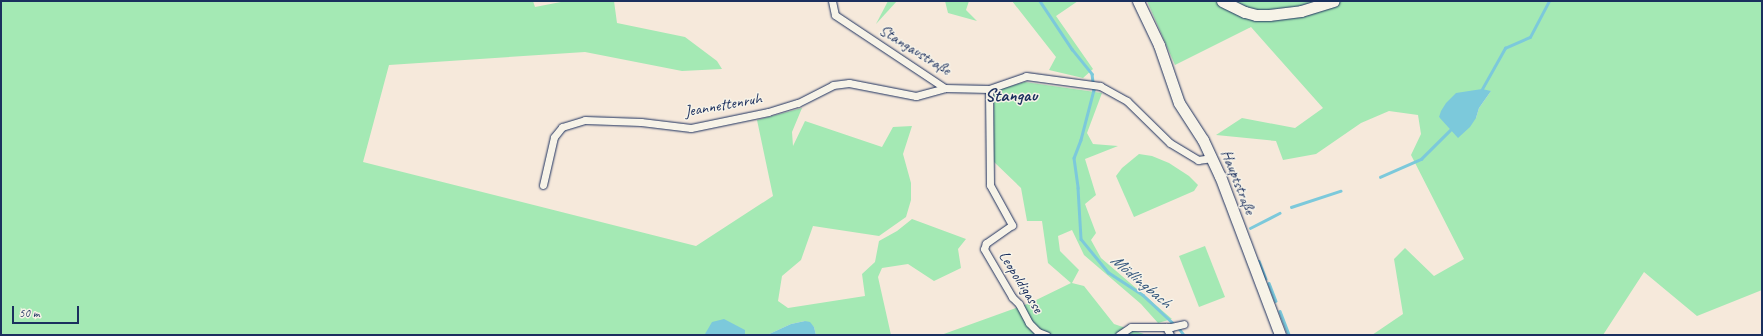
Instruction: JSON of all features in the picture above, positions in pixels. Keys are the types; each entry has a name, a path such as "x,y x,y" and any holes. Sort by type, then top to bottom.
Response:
{"main road":[{"name":"Hauptstraße","path":"1138,1 1159,45 1179,103 1212,158 1280,335"},
{"path":"1222,1 1245,12 1256,15 1288,13 1333,1"}],"street":[{"name":"Stangaustraße","path":"832,1 835,15 944,88 989,89 1026,76 1100,86 1127,101 1170,143 1198,160 1212,158"},
{"name":"Jeannettenruh","path":"543,185 554,137 562,127 585,120 641,122 691,128 768,112 798,103 833,85 849,83 916,96 944,88"},
{"name":"Leopoldigasse","path":"989,89 990,186 1012,225 986,242 984,249 1012,297 1019,304 1029,323 1038,332 1046,335"},
{"path":"1119,335 1131,327 1168,327 1184,324"},
{"path":"1168,327 1170,335"}],"green space":[{"path":"1,1 533,1 535,7 566,1 614,1 617,23 685,37 717,61 722,69 682,71 585,52 389,65 363,162 696,246 773,196 757,120 802,108 792,132 793,146 805,121 882,147 893,127 912,126 903,154 911,183 911,200 906,217 879,236 813,226 801,260 782,276 778,301 788,308 865,296 862,274 875,262 879,241 897,231 912,219 966,239 958,249 961,268 934,281 908,264 882,268 878,277 891,335 816,335 814,327 805,321 791,324 767,335 745,335 745,330 705,334 706,335 1,335"},
{"path":"888,1 897,1 876,24"},
{"path":"945,1 969,1 966,10 977,21 948,13"},
{"path":"1012,1 1078,1 1056,16 1093,69 1083,78 1049,70 1056,57"},
{"path":"1147,1 1762,1 1762,290 1697,316 1644,272 1603,335 1372,335 1403,314 1394,259 1405,248 1434,276 1464,259 1411,155 1421,134 1418,115 1389,111 1361,123 1316,154 1283,160 1276,141 1216,135 1242,118 1295,128 1323,108 1251,27 1175,65","holes":["1491,91 1479,108 1476,118 1439,118"]},
{"path":"1025,82 1102,93 1087,133 1093,144 1118,146 1085,159 1096,195 1085,204 1096,233 1091,240 1101,258 1172,319 1158,323 1141,304 1084,255 1072,230 1058,236 1060,251 1079,270 1072,283 1084,286 1114,324 1147,335 941,335 1030,303 1071,283 1048,263 1042,221 1027,221 1021,188 993,161 994,91"},
{"path":"1139,154 1152,156 1169,163 1189,176 1198,185 1194,191 1134,217 1116,176 1122,168"},
{"path":"1205,246 1225,297 1199,307 1179,256"}],"water":[{"path":"1482,89 1491,91 1479,108 1476,118 1470,127 1458,138 1439,117 1441,111 1446,103 1456,93"},
{"path":"724,319 745,330 745,335 705,334 712,322"},
{"path":"805,321 810,322 814,327 816,335 767,335 791,324"}],"waterway":[{"name":"Mödlingbach","path":"1040,1 1072,49 1092,74 1094,90 1081,140 1074,158 1078,188 1081,239 1108,272 1143,295 1174,324"},
{"path":"1482,89 1505,48 1530,37 1549,1"},
{"path":"1380,177 1421,159 1450,130"},
{"path":"1291,207 1340,191"},
{"path":"1250,228 1279,213"},
{"path":"1259,261 1266,279"},
{"path":"1269,283 1276,301"},
{"path":"1280,311 1289,335"},
{"name":"Mödlingbach","path":"1178,327 1184,335"}],"district":[{"name":"Stangau","path":"1011,95"}]}
